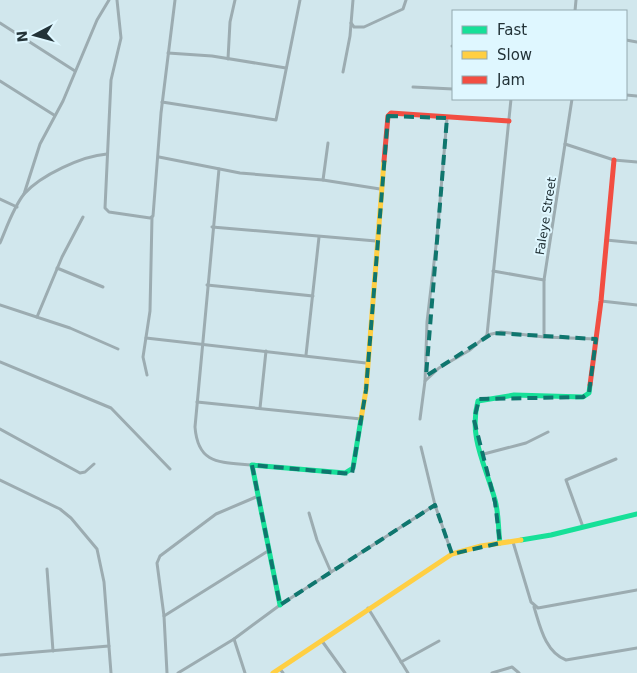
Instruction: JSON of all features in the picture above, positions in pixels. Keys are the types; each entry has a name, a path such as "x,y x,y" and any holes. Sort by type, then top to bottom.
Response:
{"street":[{"path":"0,243 24,194 40,144 54,115 63,102 97,20 109,0"},
{"path":"116,0 121,38 111,80 104,205 107,211 152,217"},
{"path":"147,375 143,364 151,302 152,217 159,157 162,102 175,0"},
{"path":"228,59 230,22 235,0"},
{"path":"162,102 269,121 276,120 300,0"},
{"path":"343,72 350,36 353,0"},
{"path":"351,22 354,27 364,27 403,9 406,0"},
{"path":"107,5 117,6"},
{"path":"0,23 75,71"},
{"path":"168,53 228,59 286,68"},
{"path":"0,81 54,115"},
{"path":"413,87 452,89"},
{"path":"487,335 511,100"},
{"name":"Faleye Street","path":"544,337 544,280 572,100"},
{"path":"219,169 212,227 197,402 196,442 206,456 221,462 349,473 353,468 361,418 388,116 391,113 508,121"},
{"path":"420,419 426,381 427,322 437,237 447,118"},
{"path":"322,180 328,143"},
{"path":"565,144 614,160 637,162"},
{"path":"24,194 38,182 83,158 107,154"},
{"path":"159,157 240,173 322,180 380,189"},
{"path":"500,543 495,502 480,455 474,420 478,401 509,396 586,396 590,393 601,301 614,160"},
{"path":"0,199 17,207"},
{"path":"37,317 57,268 83,217"},
{"path":"212,227 319,237 376,240"},
{"path":"306,355 319,237"},
{"path":"606,240 637,243"},
{"path":"57,268 103,287"},
{"path":"493,271 544,280"},
{"path":"207,284 314,296"},
{"path":"601,301 637,304"},
{"path":"0,305 37,317 118,349"},
{"path":"426,381 439,368 470,350 487,335 501,332 544,337 596,339"},
{"path":"146,338 366,362"},
{"path":"260,408 266,351"},
{"path":"0,362 111,408 170,469"},
{"path":"197,402 361,418"},
{"path":"0,430 80,473 85,472 94,464"},
{"path":"480,455 526,443 548,432"},
{"path":"420,447 435,505 452,554"},
{"path":"583,528 566,480 616,459"},
{"path":"252,465 256,497 280,605"},
{"path":"0,480 60,509 71,518 97,548 104,582 111,673"},
{"path":"168,673 158,569 160,556 216,514 256,497"},
{"path":"178,673 234,639 280,605 435,505"},
{"path":"309,513 317,540 331,572"},
{"path":"273,673 281,671 368,608 452,554 481,546 513,542 583,528 637,514"},
{"path":"513,542 542,635 560,658 566,660 575,659 637,648"},
{"path":"164,616 268,551"},
{"path":"47,569 54,651"},
{"path":"534,606 545,608 637,590"},
{"path":"368,608 408,673"},
{"path":"234,639 245,673"},
{"path":"322,641 345,673"},
{"path":"401,662 440,641"},
{"path":"0,655 109,646"},
{"path":"492,673 512,667 519,673"}],"highlighted area":[{"path":"388,116 447,118 426,376 493,333 596,339 589,393 583,397 479,399 474,420 495,502 500,543 452,554 435,505 280,605 252,465 352,474 366,390"}],"traffic: fast":[{"path":"500,543 496,505 479,451 475,427 478,401 514,395 583,397 589,393 590,385"},
{"path":"280,605 252,465 345,473 353,468 361,419"},
{"path":"521,540 551,535 637,514"}],"traffic: slow":[{"path":"361,419 366,390 384,161"},
{"path":"273,673 452,554 481,546 521,540"}],"traffic: jam":[{"path":"384,161 388,116 391,113 509,121"},
{"path":"590,385 601,301 614,160"}]}
